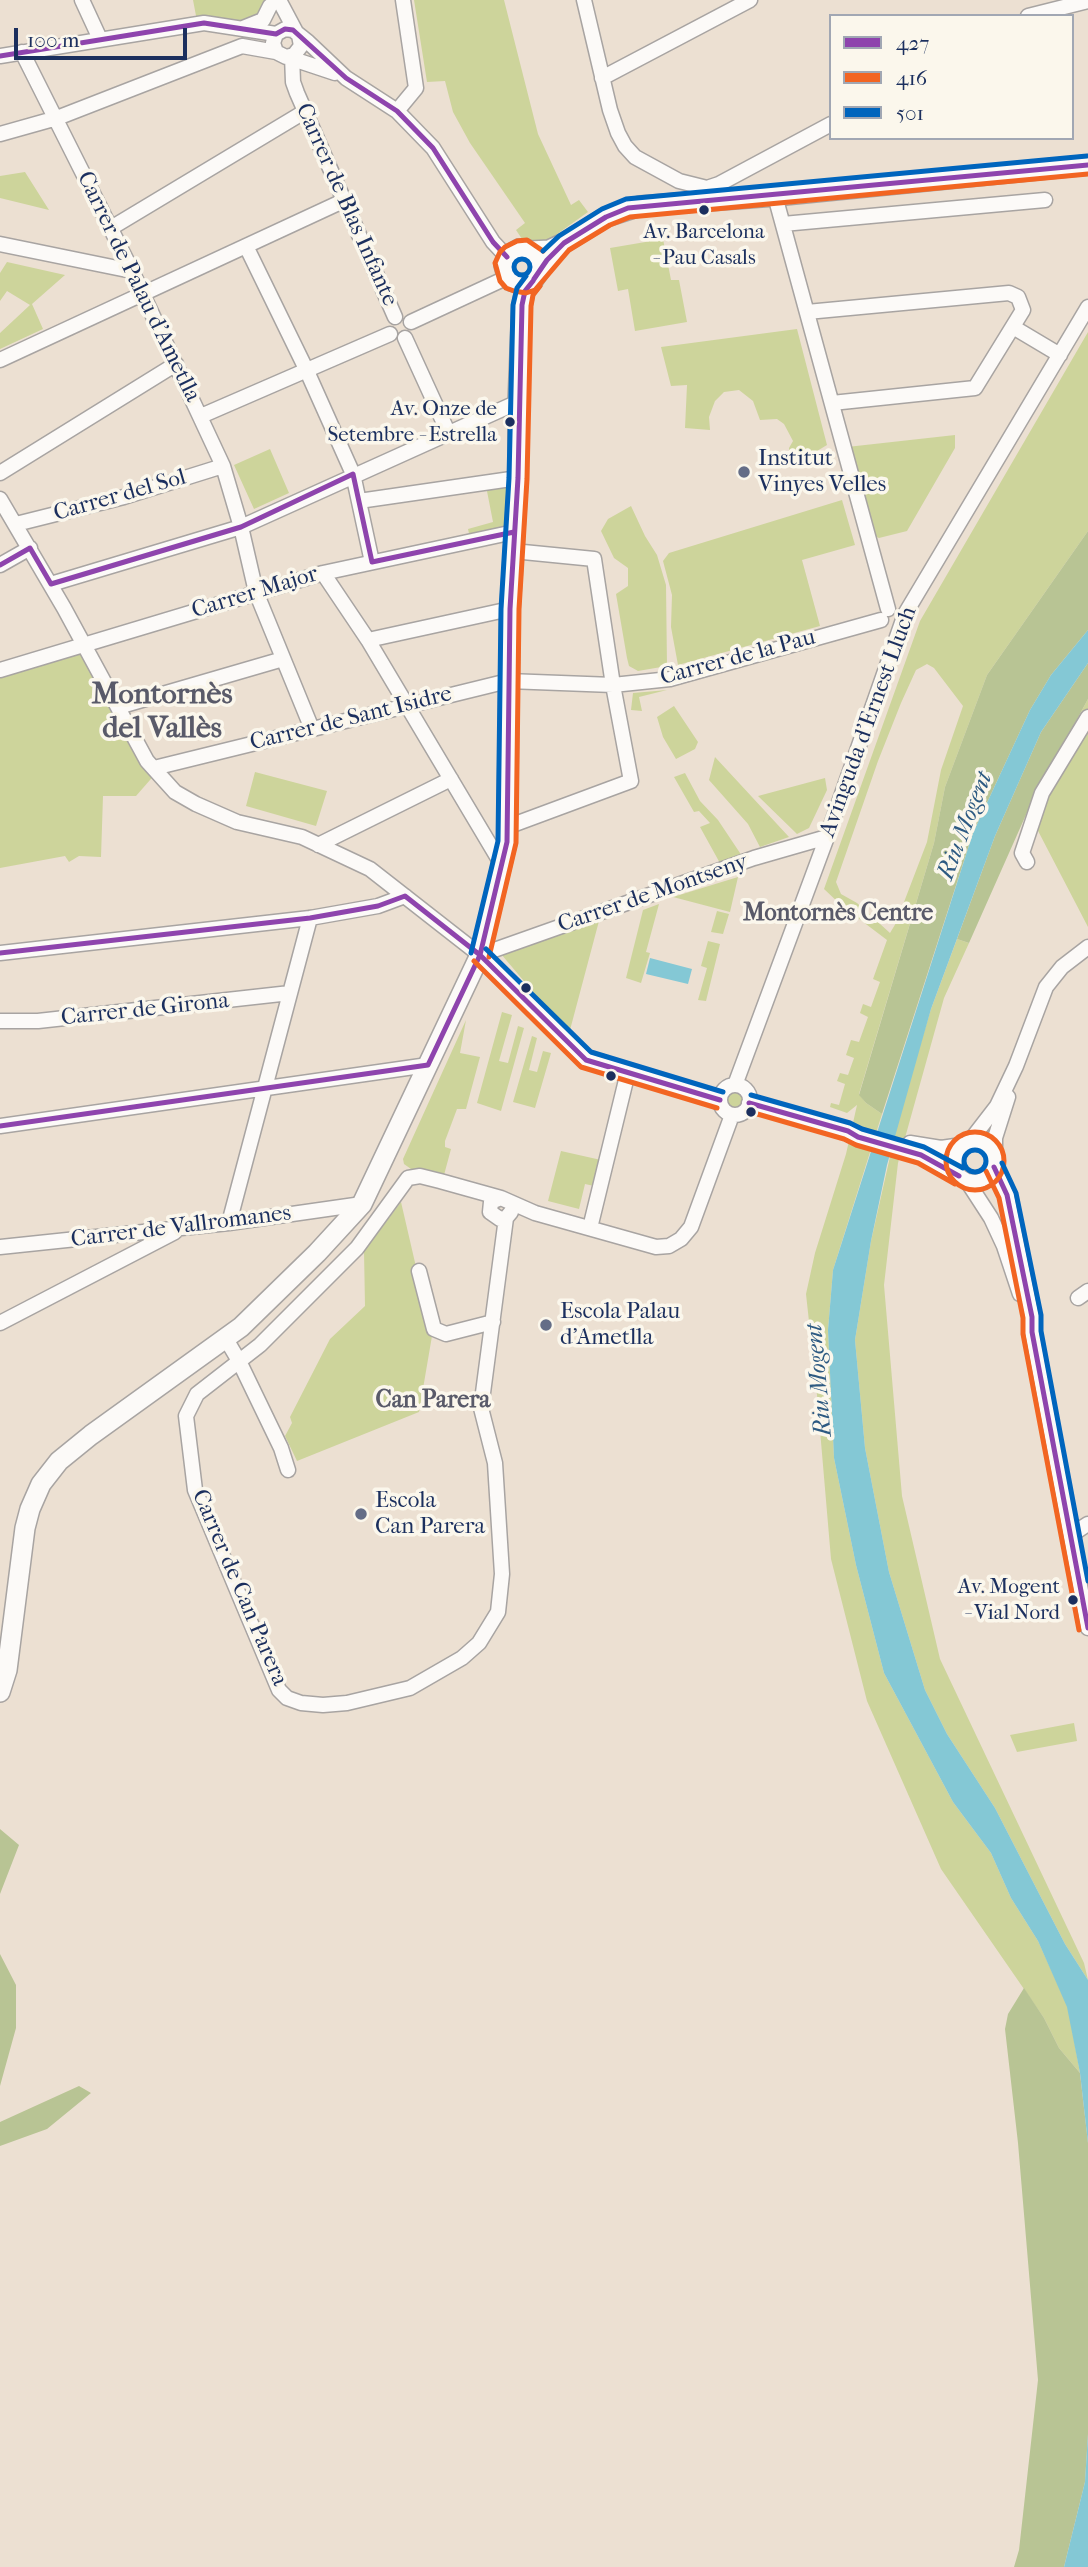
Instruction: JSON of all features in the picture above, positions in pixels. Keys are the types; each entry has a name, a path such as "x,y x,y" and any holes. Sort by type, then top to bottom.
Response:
{"street":[{"path":"82,0 100,39"},
{"path":"397,111 416,88 402,0"},
{"path":"584,0 610,110 625,146 635,156 681,186 775,197 1088,165"},
{"path":"602,78 750,0"},
{"path":"1036,14 1088,1"},
{"path":"242,29 263,20 273,2"},
{"path":"273,2 298,34 346,78 397,111 433,148 493,242 507,257"},
{"path":"273,2 277,34 273,43 276,52"},
{"path":"0,56 204,23 277,34 285,29 298,34"},
{"path":"293,56 301,46 298,34"},
{"path":"0,134 57,118 242,47 293,56 299,61 346,78"},
{"name":"Carrer de Palau d'Ametlla","path":"22,52 132,271 223,466 242,527 256,592 312,729"},
{"name":"Carrer de Blas Infante","path":"293,56 293,82 304,112 395,317"},
{"name":"Carrer de Blas Infante","path":"297,93 302,77 307,72 320,68"},
{"path":"111,228 304,112"},
{"path":"411,322 523,278 591,225 628,208 663,204 681,186 708,188 719,184 829,125"},
{"path":"663,204 681,186"},
{"path":"775,197 832,403 884,615 883,626 897,633"},
{"path":"783,224 1045,200"},
{"path":"0,360 343,201"},
{"path":"523,278 504,265 507,257 519,249 549,250 566,242"},
{"path":"0,244 132,271"},
{"path":"246,246 353,474 372,562"},
{"path":"0,1692 7,1670 25,1528 35,1496 49,1472 91,1435 241,1327 317,1253 362,1204 480,955 506,842 510,609 518,478 523,278 539,260 530,251"},
{"path":"807,312 1009,293 1018,297 1023,310 975,388 832,403"},
{"name":"Avinguda d'Ernest Lluch","path":"735,1085 827,837 905,614 1088,307"},
{"path":"201,416 306,369 398,336 411,332 411,322 406,317 395,317 389,324 398,336 448,432"},
{"path":"1013,327 1060,355"},
{"path":"0,473 176,365"},
{"path":"51,584 242,527 353,474 518,402"},
{"name":"Carrer del Sol","path":"16,524 124,497 223,466"},
{"path":"359,501 518,478"},
{"path":"0,499 51,584 147,761 176,792 196,804 237,821 302,837 370,869 480,955 586,1060 720,1100"},
{"name":"Carrer Major","path":"0,670 323,573 372,562 514,541 594,559 613,685"},
{"path":"0,565 30,548"},
{"path":"323,573 368,640 502,865"},
{"path":"368,640 510,609"},
{"path":"884,615 892,609 905,614"},
{"name":"Carrer de la Pau","path":"508,681 613,685 670,679 884,615"},
{"path":"118,707 283,659"},
{"name":"Carrer de Sant Isidre","path":"154,768 508,681"},
{"path":"507,827 631,780 613,685"},
{"path":"1027,862 1022,853 1042,793 1088,717"},
{"path":"318,845 451,779"},
{"name":"Carrer de Montseny","path":"480,955 754,858 827,837"},
{"path":"0,953 310,918 378,906 405,895"},
{"path":"229,1223 310,918"},
{"path":"1088,947 1062,967 1046,987 1016,1066 997,1106 955,1154 954,1159 1004,1246 1032,1332 1088,1628"},
{"name":"Carrer de Girona","path":"0,1021 38,1021 290,993"},
{"path":"0,1126 428,1065"},
{"path":"749,1103 848,1131 861,1129 922,1151 963,1178 977,1182 986,1179 994,1161 995,1138 1016,1066"},
{"path":"590,1228 628,1072"},
{"path":"735,1085 747,1091 749,1103 745,1111 732,1115 723,1110 720,1100 724,1089 735,1085"},
{"path":"507,1208 535,1213 656,1247 669,1246 681,1239 691,1227 732,1115"},
{"path":"922,1151 966,1143 987,1145 1009,1200 1032,1318 1032,1332"},
{"name":"Carrer de Can Parera","path":"420,1176 478,1192 507,1208 481,1408 495,1463 502,1574 498,1612 479,1643 462,1658 410,1688 347,1703 301,1703 287,1698 279,1690 195,1490 186,1416 197,1394 260,1345 357,1248 408,1178 420,1176"},
{"path":"986,1211 997,1217 1006,1210 1009,1200"},
{"name":"Carrer de Vallromanes","path":"0,1247 229,1223 362,1204"},
{"path":"0,1323 182,1228"},
{"path":"419,1271 434,1329 446,1334 492,1322"},
{"path":"226,1339 281,1448 288,1470"},
{"path":"1071,1535 1088,1524"}],"green space":[{"path":"193,0 264,0 264,4 258,15 243,21 197,21"},
{"path":"414,0 504,0 538,134 571,205 579,200 588,212 546,242 524,242 516,230 525,223 470,143 453,112 445,81 427,82"},
{"path":"25,172 49,210 0,198 0,176"},
{"path":"663,239 671,280 679,280 687,322 635,331 628,289 618,291 610,248"},
{"path":"7,262 65,275 32,304 43,329 0,349 0,333 30,305 7,291 0,301 0,273"},
{"path":"797,329 827,445 797,463 789,457 789,448 793,441 784,424 777,419 760,420 753,401 739,390 724,392 715,401 709,417 710,430 685,428 687,385 671,386 661,347"},
{"path":"1088,332 1088,531 987,675 945,787 934,843 859,1094 866,1103 882,1114 833,1270 828,1330 834,1458 856,1565 884,1673 953,1802 991,1853 1011,1898 1038,1941 1068,2007 1080,2073 1059,2048 1044,2018 941,1869 867,1701 831,1559 806,1294 815,1253 846,1154 857,1105 847,1113 830,1107 831,1103 839,1105 845,1084 837,1081 840,1073 848,1075 854,1058 846,1055 851,1040 859,1042 868,1017 860,1013 863,1004 871,1007 880,982 873,979 887,940 824,889 920,621","holes":["927,664 934,668 963,706 941,770 927,842 890,933 857,903 841,894 836,882 878,761 916,670"]},
{"path":"955,435 955,448 907,531 879,538 870,534 847,447"},
{"path":"270,449 289,493 254,509 234,465"},
{"path":"514,482 511,530 470,538 468,529 493,522 486,486"},
{"path":"842,500 855,545 802,560 820,626 678,665 671,627 672,595 663,561 669,553"},
{"path":"631,506 657,555 666,585 667,666 638,671 629,666 616,594 628,586 628,568 614,558 601,531 608,519"},
{"path":"1088,531 1088,630 1051,675 1030,710 973,833 882,1114 859,1095 934,843 945,787 987,675"},
{"path":"83,644 157,772 136,796 103,796 101,857 79,856 69,862 65,856 0,868 0,670"},
{"path":"1088,663 1088,699 1029,808 969,943 957,939 995,836 1041,732"},
{"path":"667,690 639,697 642,711 631,710 633,693"},
{"path":"1088,699 1088,927 1036,827 1041,787"},
{"path":"674,706 698,742 695,749 676,759 663,737 657,717"},
{"path":"715,757 789,837 760,847 748,824 709,780"},
{"path":"255,772 327,791 316,826 246,806"},
{"path":"685,773 700,801 718,820 742,856 721,865 700,827 710,823 699,811 694,812 674,777"},
{"path":"825,778 827,790 809,828 797,834 758,796"},
{"path":"738,877 730,912 673,897"},
{"path":"659,904 646,952 650,953 641,983 626,978 643,910"},
{"path":"717,911 729,914 723,934 711,932"},
{"path":"599,921 570,1030 562,1026 501,954"},
{"path":"957,939 969,943 944,998 898,1163 884,1285 902,1496 940,1659 1084,1963 1088,1980 1065,1944 995,1808 947,1734 925,1690 889,1572 865,1448 855,1340 871,1241 901,1108 931,1009"},
{"path":"708,941 720,944 706,1001 698,1000 707,968 701,966"},
{"path":"502,1012 512,1015 499,1061 508,1063 518,1026 524,1028 501,1111 477,1103"},
{"path":"466,1020 460,1053 480,1057 466,1109 457,1109 445,1141 445,1147 451,1149 444,1175 411,1169 404,1164 403,1159"},
{"path":"532,1036 537,1038 529,1070 537,1072 543,1051 551,1053 535,1108 513,1102"},
{"path":"732,1093 738,1093 743,1101 741,1107 732,1109 727,1104 727,1098"},
{"path":"561,1151 601,1160 594,1186 585,1184 579,1209 548,1201"},
{"path":"401,1202 432,1336 419,1412 297,1461 285,1436 292,1423 290,1417 330,1339 365,1306 364,1251"},
{"path":"1074,1723 1077,1741 1017,1752 1010,1735"},
{"path":"0,1829 19,1845 0,1894"},
{"path":"0,1954 16,1985 16,2028 0,2086"},
{"path":"1024,1988 1044,2018 1059,2048 1080,2073 1088,2143 1088,2434 1085,2482 1064,2567 1014,2567 1019,2550 1038,2380 1018,2143 1005,2029 1008,2014"},
{"path":"79,2086 91,2093 47,2129 0,2146 0,2122"}],"water":[{"path":"1088,630 1088,663 1041,732 995,836 931,1009 887,1165 855,1340 865,1448 889,1572 925,1690 947,1734 995,1808 1065,1944 1088,1980 1088,2143 1080,2073 1067,2007 1038,1941 1011,1898 991,1853 953,1802 884,1673 856,1565 834,1458 828,1330 833,1270 973,833 1030,710 1051,675"},
{"path":"650,958 692,969 688,984 646,974"},
{"path":"1088,2434 1088,2567 1064,2567 1085,2482"}],"transit line":[{"name":"427","path":"0,56 204,23 276,34 285,29 293,30 346,78 397,111 433,148 493,242 507,257"},
{"name":"501","path":"543,251 559,236 602,209 626,199 1087,156"},
{"name":"427","path":"534,279 547,260 564,243 606,217 628,208 1088,165"},
{"name":"416","path":"543,251 527,240 505,247 495,263 500,281 506,288 514,291 526,293 535,290 569,250 610,225 630,217 1088,174"},
{"name":"501","path":"519,259 525,259 530,267 528,273 519,275 514,270 514,264 519,259"},
{"name":"501","path":"471,953 498,841 501,609 509,478 513,305 517,288 526,276"},
{"name":"427","path":"0,1126 428,1065 480,955 507,842 510,609 518,478 522,305 525,291 533,281"},
{"name":"416","path":"489,957 516,843 519,609 527,479 531,306 533,295 540,286"},
{"name":"427","path":"0,565 30,548 51,584 241,527 353,474 372,562 514,532"},
{"name":"427","path":"0,953 310,918 378,906 405,896 480,955 586,1060 720,1100"},
{"name":"501","path":"486,949 591,1052 723,1092"},
{"name":"416","path":"474,961 581,1067 717,1108"},
{"name":"501","path":"751,1095 924,1147 963,1168"},
{"name":"427","path":"749,1103 921,1155 959,1176"},
{"name":"416","path":"747,1111 918,1163 955,1184"},
{"name":"416","path":"969,1132 981,1132 996,1140 1004,1155 1004,1161 1004,1167 996,1182 981,1190 969,1190 954,1182 946,1167 946,1155 954,1140 969,1132"},
{"name":"501","path":"975,1150 983,1153 986,1161 983,1169 975,1172 967,1169 964,1161 967,1153 975,1150"},
{"name":"501","path":"1002,1163 1016,1193 1041,1315 1041,1331 1088,1581"},
{"name":"427","path":"994,1167 1007,1195 1032,1317 1032,1332 1088,1628"},
{"name":"416","path":"986,1171 999,1198 1079,1630"}],"place":[{"name":"Av. Barcelona - Pau Casals","path":"704,210"},
{"name":"Av. Onze de Setembre - Estrella","path":"510,422"},
{"name":"Institut Vinyes Velles","path":"744,472"},
{"name":"Escola Palau d'Ametlla","path":"546,1325"},
{"name":"Escola Can Parera","path":"361,1514"},
{"name":"Av. Mogent - Vial Nord","path":"1073,1600"}],"district":[{"name":"Montornès del Vallès","path":"162,713"},
{"name":"Montornès Centre","path":"838,914"},
{"name":"Can Parera","path":"433,1401"}],"water label":[{"name":"Riu Mogent","path":"966,826"},
{"name":"Riu Mogent","path":"820,1380"}]}
